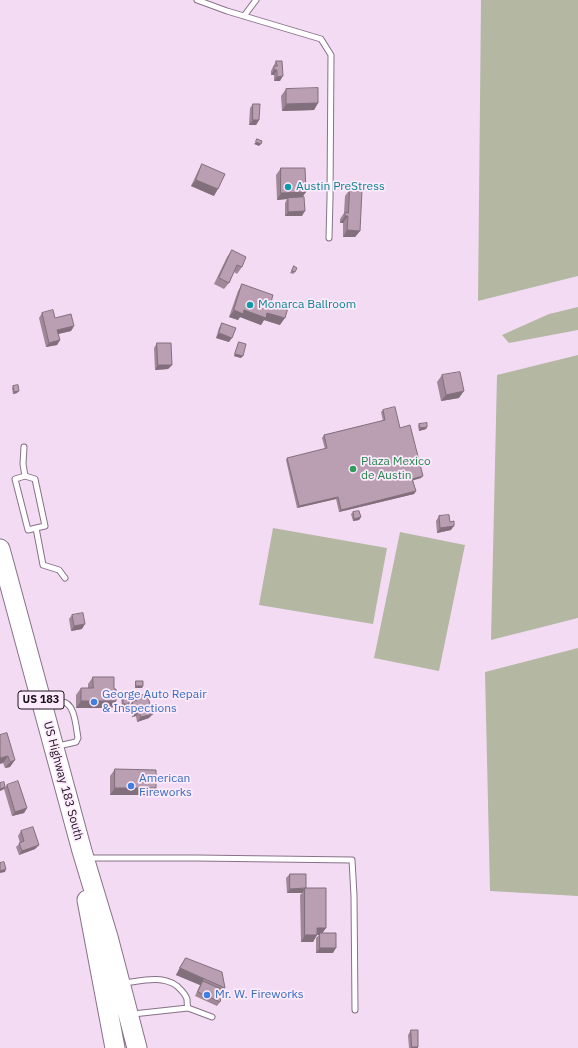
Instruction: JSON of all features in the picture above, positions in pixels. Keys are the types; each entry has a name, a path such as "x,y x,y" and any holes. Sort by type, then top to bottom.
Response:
{"highway":[{"name":"US Highway 183 South","path":"0,549 83,854 121,983 137,1048"},
{"name":"US Highway 183 South","path":"83,854 87,906 115,1048"}],"lane":[{"path":"197,0 321,39 331,55 329,238"},
{"path":"244,16 256,0"},
{"path":"24,447 23,464 26,476"},
{"path":"26,476 34,479 45,526 36,528 28,530 15,479 26,476"},
{"path":"36,528 43,565 59,570 65,578"},
{"path":"42,706 62,702 68,704 72,709 78,738 76,742 53,746"},
{"path":"83,854 196,858 352,860 354,896 355,1010"},
{"path":"121,983 159,980 167,981 182,990 186,998 188,1008"},
{"path":"129,1015 188,1008 212,1017"}],"green space":[{"path":"481,0 578,0 578,276 478,301"},
{"path":"578,307 578,330 509,343 502,335 549,314"},
{"path":"578,355 578,618 491,640 497,375"},
{"path":"273,528 387,548 373,624 259,605"},
{"path":"400,532 465,545 439,671 374,658"},
{"path":"578,648 578,896 490,891 485,672"}],"building":[{"path":"276,61 282,61 283,76 277,77 277,70 274,70 274,66 277,66"},
{"path":"318,88 318,103 286,104 286,89"},
{"path":"253,104 260,104 259,120 253,120"},
{"path":"257,139 262,141 261,144 256,142"},
{"path":"202,164 225,174 218,189 196,180"},
{"path":"281,168 305,168 306,192 281,193"},
{"path":"350,189 362,190 360,231 347,230 348,216 345,216 345,212 348,213"},
{"path":"304,197 305,211 288,212 288,198"},
{"path":"232,250 246,257 242,267 237,265 229,283 219,278"},
{"path":"294,266 297,268 295,272 292,271"},
{"path":"242,284 273,295 271,302 288,308 285,318 267,313 266,318 244,310 243,314 234,310"},
{"path":"53,310 55,318 71,314 74,326 57,330 60,340 49,343 42,313"},
{"path":"222,323 236,328 232,338 219,333"},
{"path":"239,342 246,344 243,356 235,354"},
{"path":"157,343 171,343 172,365 158,365"},
{"path":"460,372 464,391 446,395 442,375"},
{"path":"18,385 19,391 14,392 13,386"},
{"name":"Plaza Mexico de Austin","path":"395,407 400,428 410,425 423,476 412,479 416,491 341,510 338,497 299,506 287,458 327,448 324,435 385,420 383,410"},
{"path":"427,423 427,427 420,428 419,424"},
{"path":"359,511 361,517 354,519 353,512"},
{"path":"449,515 450,522 454,521 454,526 440,528 439,516"},
{"path":"83,613 85,624 74,626 72,615"},
{"path":"93,677 114,677 116,701 81,701 81,688 93,688"},
{"path":"136,681 143,681 143,686 136,686"},
{"path":"129,694 129,704 123,704 123,695"},
{"path":"147,694 153,714 141,717 139,712 135,713 132,702 137,700 136,697"},
{"path":"7,733 15,760 10,762 8,756 0,758 0,735"},
{"path":"115,769 156,770 156,788 115,788"},
{"path":"18,781 27,808 15,812 7,785"},
{"path":"4,782 5,787 0,789 0,783"},
{"path":"33,827 39,845 22,851 19,843 24,841 21,831"},
{"path":"4,862 6,869 0,871 0,863"},
{"path":"290,874 306,874 306,888 290,889"},
{"path":"305,888 326,888 326,928 317,928 317,935 305,935"},
{"path":"320,933 336,933 336,948 320,948"},
{"path":"186,958 222,972 225,988 180,968"},
{"path":"203,981 223,990 220,1002 198,992"},
{"path":"411,1030 418,1030 418,1047 412,1047"}],"place":[{"name":"Austin PreStress","path":"288,187"},
{"name":"Monarca Ballroom","path":"250,305"},
{"name":"Plaza Mexico de Austin","path":"353,469"},
{"name":"George Auto Repair & Inspections","path":"94,702"},
{"name":"American Fireworks","path":"131,786"},
{"name":"Mr. W. Fireworks","path":"207,995"}]}
